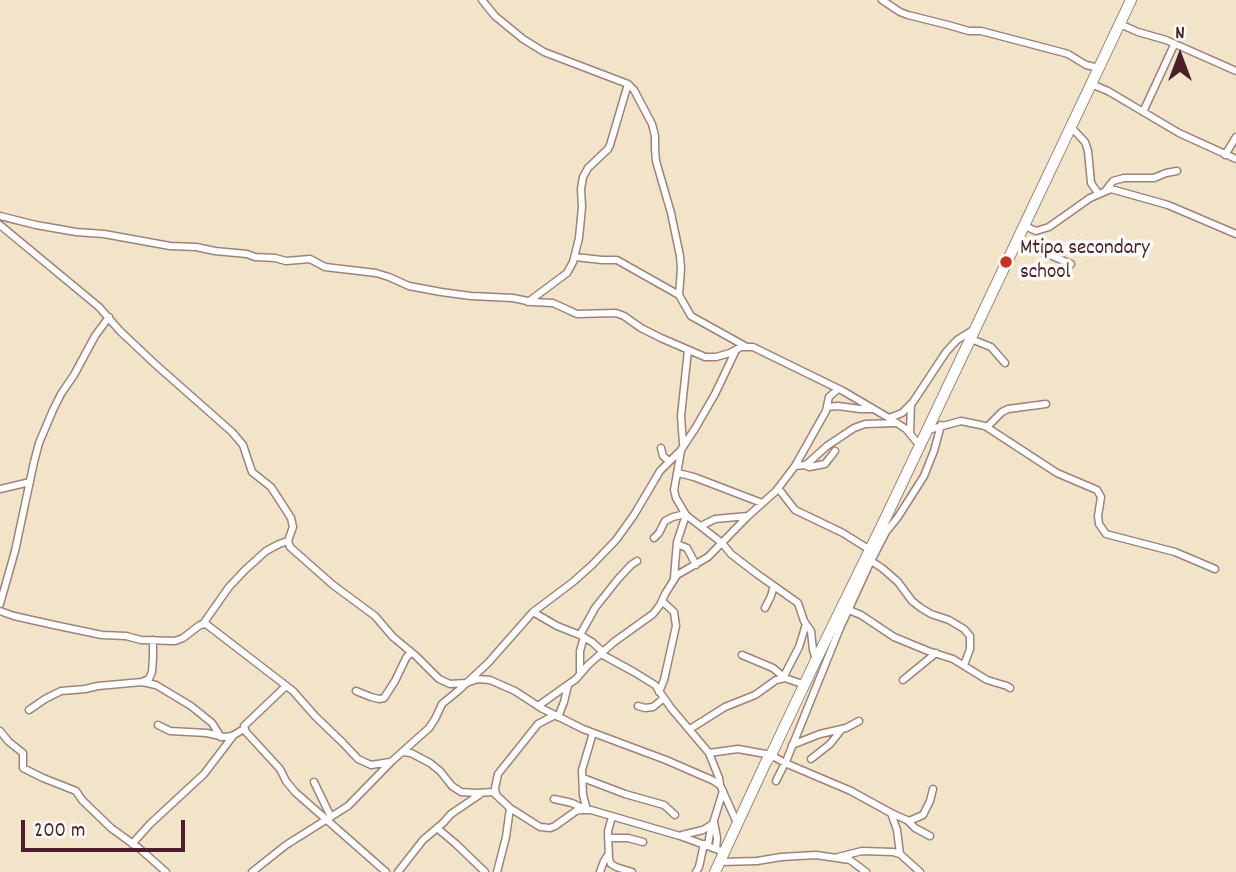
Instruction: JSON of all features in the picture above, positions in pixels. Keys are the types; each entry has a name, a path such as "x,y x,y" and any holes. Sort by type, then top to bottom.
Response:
{"main road":[{"path":"719,859 738,825 928,430 1131,0"}],"street":[{"path":"482,0 495,16 544,52 628,84 634,90 652,124 655,136 656,160 680,256 679,295"},
{"path":"882,0 908,15 1068,54 1086,65 1099,68"},
{"path":"1120,23 1236,71"},
{"path":"1143,112 1174,45"},
{"path":"528,302 567,273 575,257 583,177 610,145 628,84"},
{"path":"1091,84 1108,91 1179,133 1236,159"},
{"path":"1071,127 1085,142 1091,183 1098,193"},
{"path":"1225,155 1236,137"},
{"path":"1106,190 1114,181 1154,178 1177,171"},
{"path":"1026,223 1027,227 1036,231 1049,227 1098,193 1117,190 1168,205 1236,233"},
{"path":"0,216 36,225 170,246 196,247 286,261 310,259 321,267 376,273 397,279 409,286 471,296 553,303 577,314 616,313 640,328 705,356 730,354 745,346"},
{"path":"0,225 99,307 155,364 242,443 252,472 271,486 291,518 293,527 288,541 293,550 316,572 375,616 389,633 443,682 466,683 484,679 532,699 551,696"},
{"path":"1017,241 1071,264"},
{"path":"575,257 617,260 679,295 691,316 745,346 769,354 838,388 906,429 920,446"},
{"path":"0,604 15,551 39,443 52,410 94,336 109,317"},
{"path":"889,418 902,413 912,404 946,352 957,340 976,328"},
{"path":"971,339 991,347 1005,363"},
{"path":"688,350 681,415 682,447 674,493 686,514 722,543 731,554 798,603 811,631 816,659"},
{"path":"253,872 276,852 348,806 433,722 442,704 488,663 533,612 573,582 616,540 660,471 682,447 706,411 736,350"},
{"path":"539,707 653,614 673,580 682,571 708,557 778,488 795,466 826,411 829,397 838,388"},
{"path":"910,434 912,404"},
{"path":"987,427 1008,409 1046,404"},
{"path":"827,407 838,405 860,410 873,409"},
{"path":"928,430 961,421 975,422 987,427 1046,466 1097,490 1101,497 1099,524 1106,534 1175,552 1215,569"},
{"path":"805,465 854,428 864,424 897,423"},
{"path":"776,780 871,561 886,532 924,476 941,425"},
{"path":"661,448 663,456 669,461"},
{"path":"795,466 825,464 835,451"},
{"path":"678,473 762,503"},
{"path":"0,489 30,482"},
{"path":"778,488 795,510 843,533 870,550"},
{"path":"654,538 665,521 686,514"},
{"path":"673,580 677,544 686,514"},
{"path":"701,526 715,519 748,516"},
{"path":"0,611 102,635 171,641 203,624 225,592 245,570 266,551 288,541"},
{"path":"677,544 687,548 696,565"},
{"path":"580,674 582,636 595,608 618,579 637,561"},
{"path":"871,561 898,583 921,608 964,629 970,636 970,649 964,665"},
{"path":"765,608 774,586"},
{"path":"638,706 653,707 662,695 676,626 674,612 662,601"},
{"path":"849,610 868,619 881,630 964,665 987,680 1010,688"},
{"path":"533,612 582,636 602,653 655,685 709,753 738,825"},
{"path":"203,624 212,628 286,686 358,759 371,765 392,761"},
{"path":"690,729 725,707 755,695 784,677 799,647 806,624"},
{"path":"142,682 149,679 152,672 153,640"},
{"path":"356,691 379,699 384,698 411,652"},
{"path":"903,680 936,653"},
{"path":"742,655 805,685"},
{"path":"29,710 61,691 142,682 156,685 191,706 212,723 221,737"},
{"path":"496,794 498,774 540,723 557,716 568,685"},
{"path":"132,844 204,774 233,736 244,729 286,686"},
{"path":"522,694 539,707 593,733 666,760 722,788"},
{"path":"539,707 540,723"},
{"path":"792,745 859,721"},
{"path":"158,725 170,731 233,736"},
{"path":"800,726 810,737"},
{"path":"244,729 279,769 291,788 386,872"},
{"path":"811,759 830,744 842,729"},
{"path":"0,731 23,753 23,768 76,791 111,828 166,872"},
{"path":"586,810 582,770 593,733"},
{"path":"709,753 738,750 771,755 912,821 923,815 933,789"},
{"path":"403,752 430,763 457,790 496,794 540,827 550,828 576,811 586,810"},
{"path":"583,778 664,805 675,815"},
{"path":"314,782 328,818"},
{"path":"696,872 722,788"},
{"path":"398,872 424,840 451,814 483,793"},
{"path":"554,799 706,845 719,859 757,860 816,855 850,860 866,872"},
{"path":"498,872 510,807"},
{"path":"891,813 897,830 900,854"},
{"path":"612,817 608,838 611,864 632,872"},
{"path":"907,820 911,826 930,836"},
{"path":"680,836 703,830 713,822"},
{"path":"713,822 719,859"},
{"path":"436,828 485,872"},
{"path":"608,838 628,838 643,842"},
{"path":"836,857 862,851 893,852 900,854 920,872"},
{"path":"600,872 608,855"}],"place":[{"name":"Mtipa secondary school","path":"1006,262"}]}
